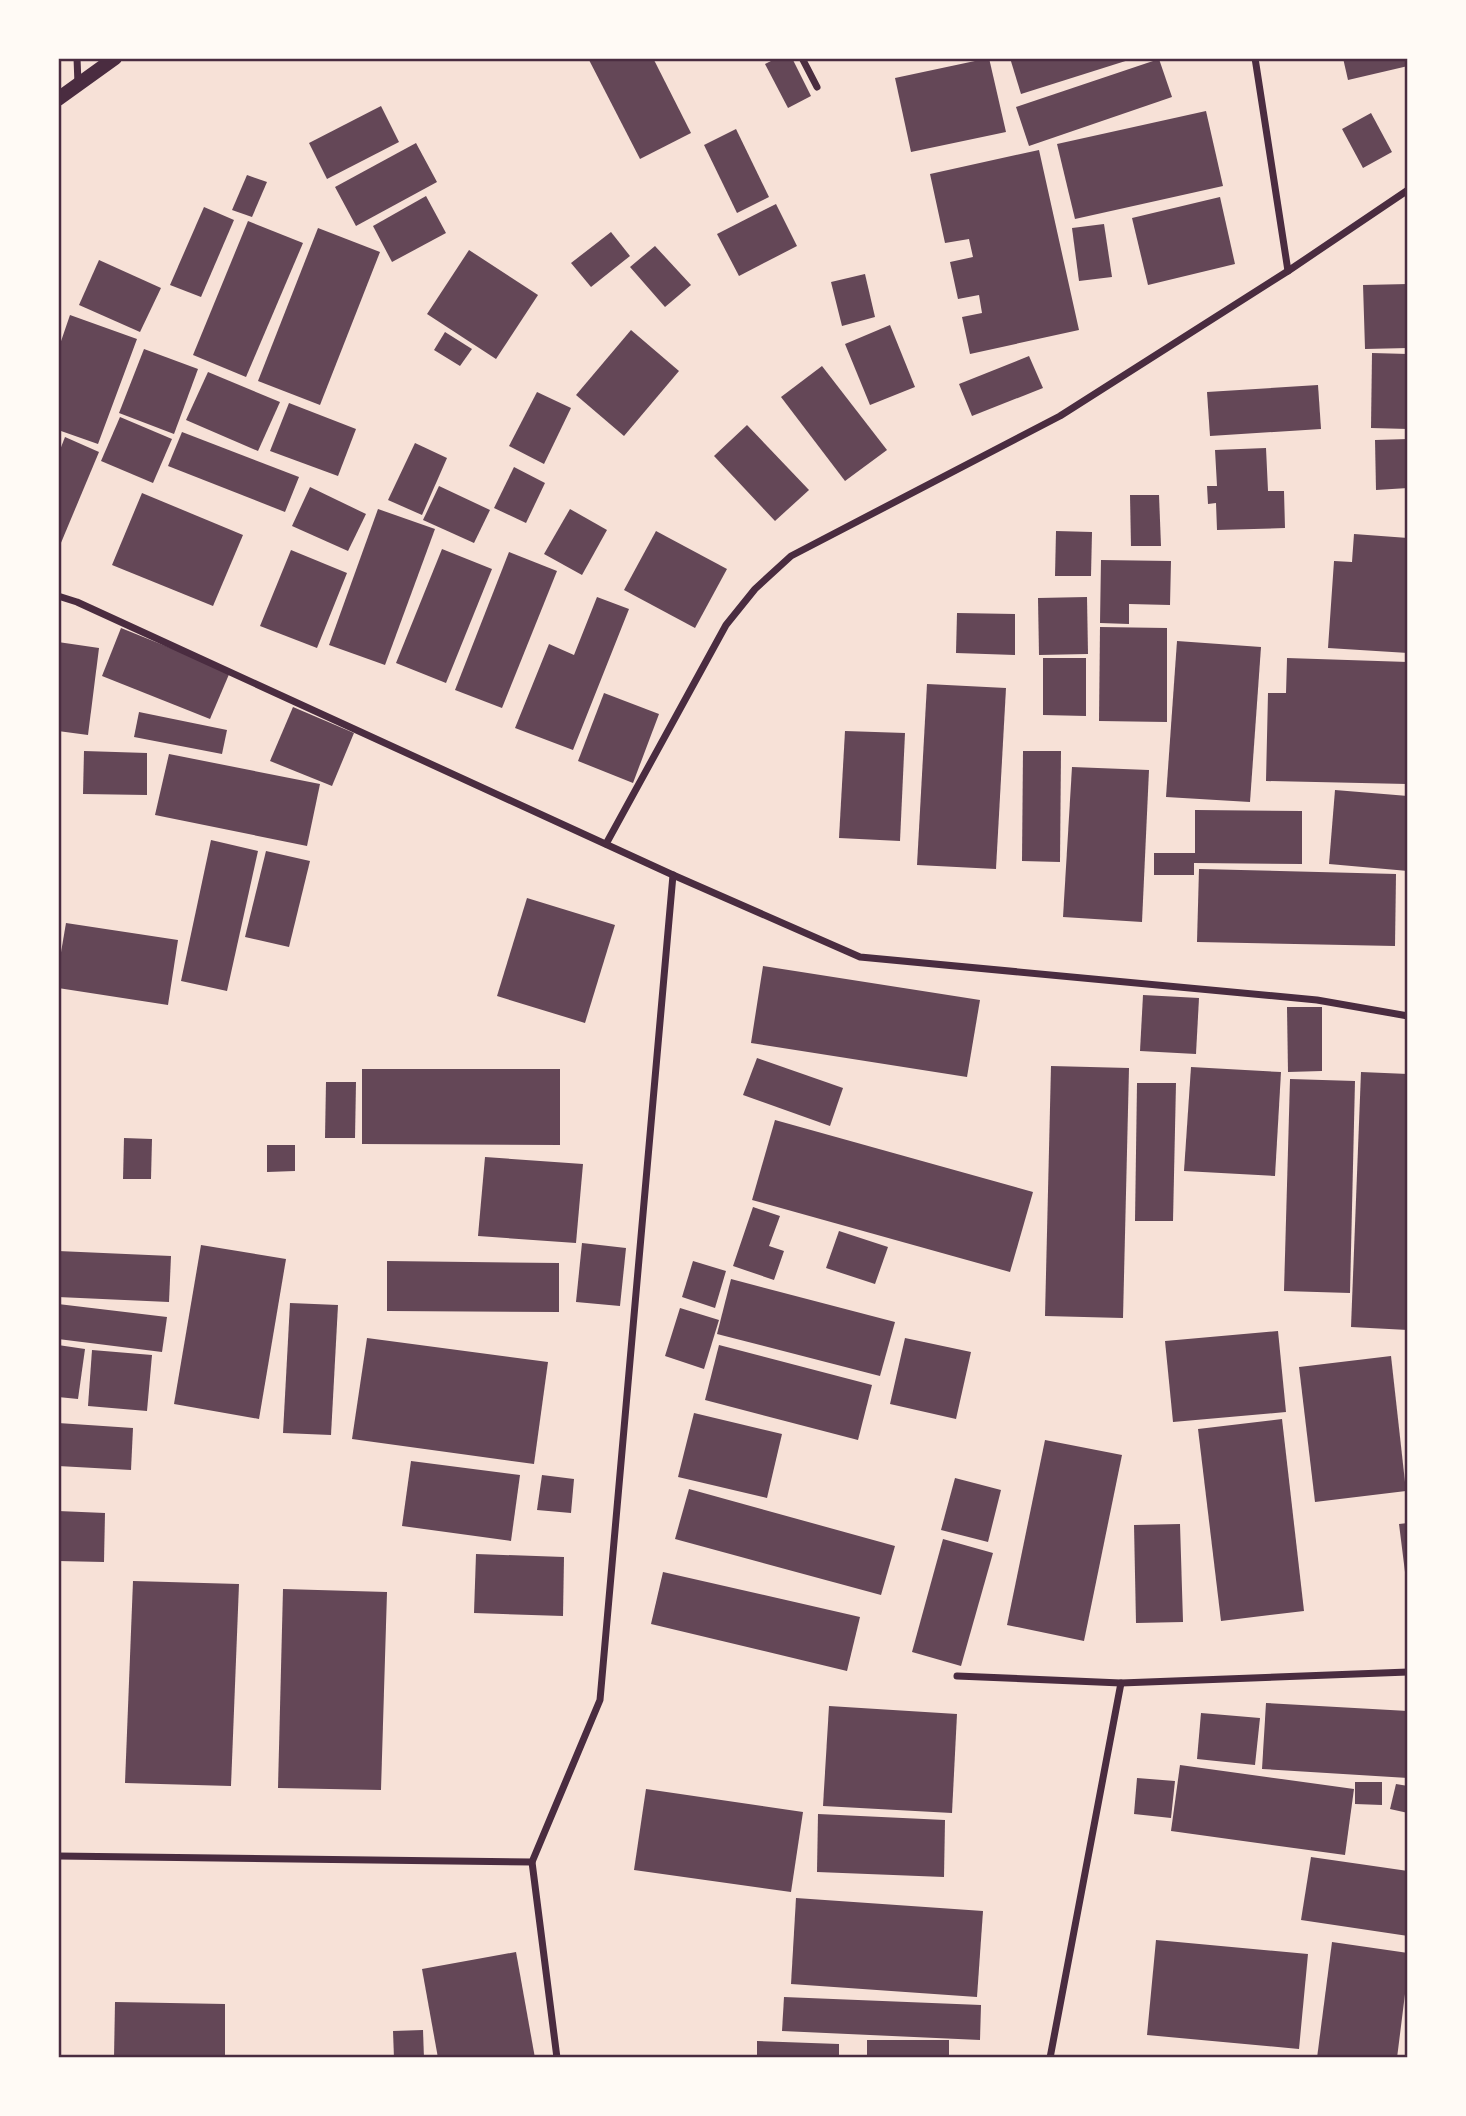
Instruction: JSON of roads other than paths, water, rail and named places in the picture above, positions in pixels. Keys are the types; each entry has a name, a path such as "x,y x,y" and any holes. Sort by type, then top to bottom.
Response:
{"main road":[{"path":"58,99 115,58"}],"street":[{"path":"77,58 78,84"},
{"path":"802,58 817,87"},
{"path":"1255,58 1288,271"},
{"path":"606,844 726,625 755,589 791,556 1060,416 1288,271 1408,190"},
{"path":"58,596 77,602 860,957 1317,1000 1408,1016"},
{"path":"556,2058 532,1862 600,1700 673,874"},
{"path":"957,1676 1121,1683 1408,1672"},
{"path":"1050,2058 1121,1683"},
{"path":"58,1856 532,1862"}]}
